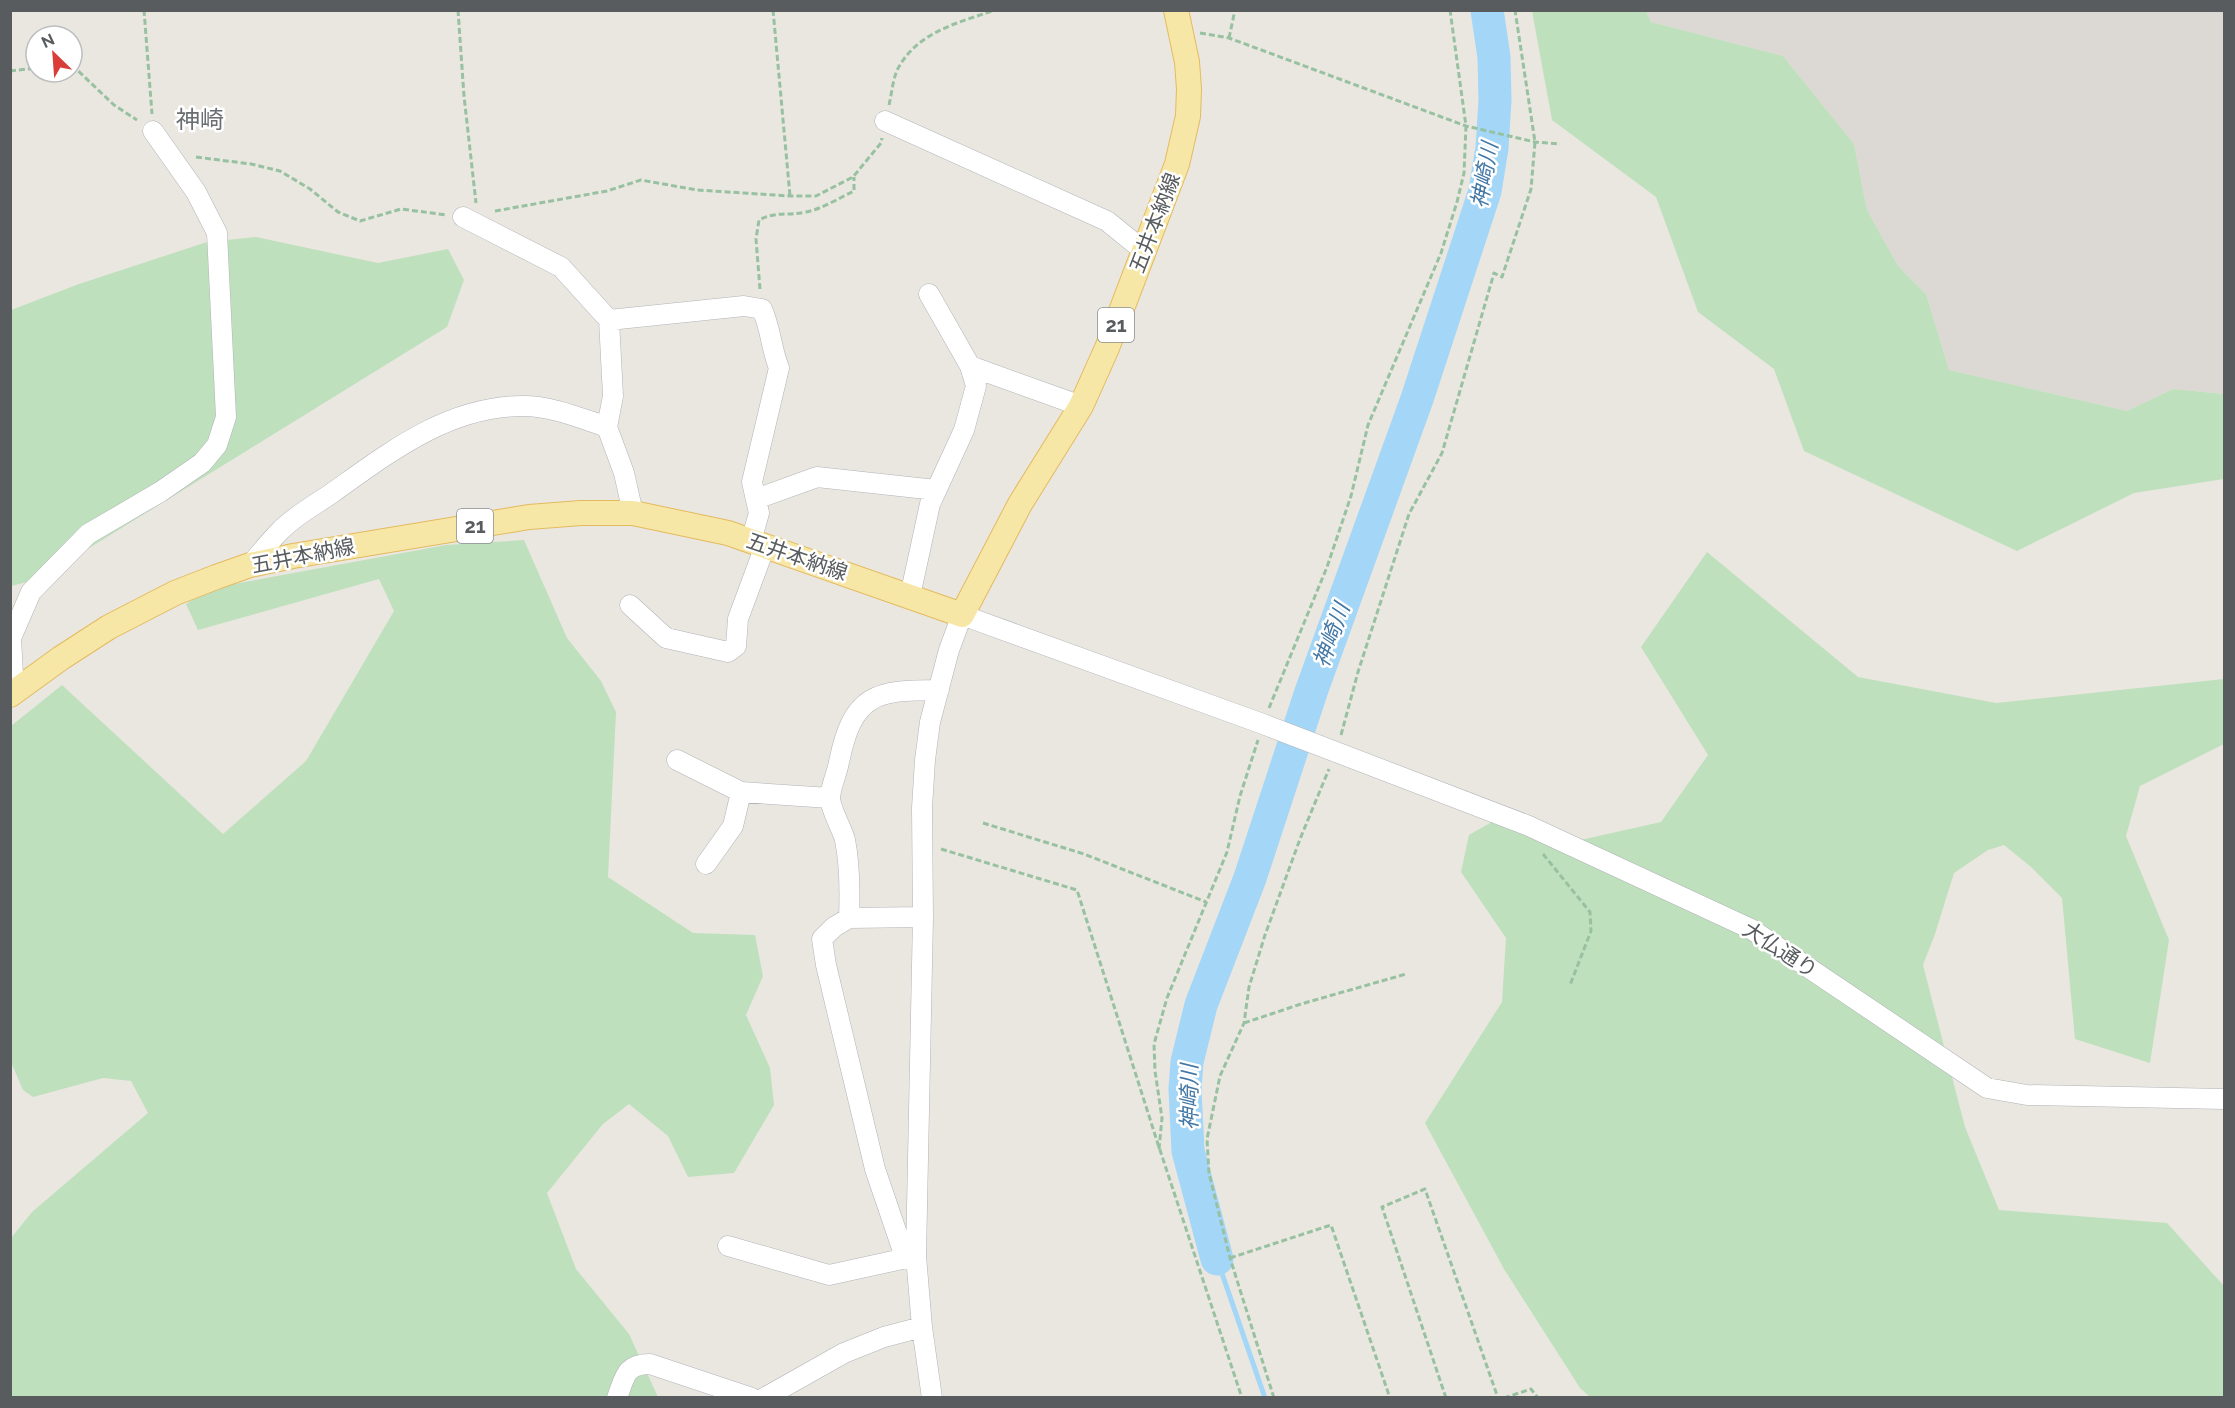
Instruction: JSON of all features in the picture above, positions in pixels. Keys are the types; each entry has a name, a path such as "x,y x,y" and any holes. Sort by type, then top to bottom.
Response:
{"main road":[{"name":"五井本納線","path":"12,694 109,627 176,593 250,565 529,517 581,513 633,513 729,533 962,615 1020,504 1081,406 1107,348 1178,164 1188,116 1189,80 1178,22"}],"street":[{"path":"885,121 1107,221 1144,250"},
{"path":"12,694 11,638 31,592 88,534 160,492 202,463 217,445 226,417 217,233 196,192 153,130"},
{"path":"470,216 561,267 609,320 613,396 607,427 624,473 633,513"},
{"path":"910,596 930,504 964,430 976,386 970,366 929,294"},
{"path":"609,320 744,306 762,309 769,324 773,352 779,368 752,482 759,513 758,543 738,619 736,646 728,652 666,638 630,605"},
{"path":"970,366 1081,406"},
{"path":"250,565 281,529 395,448 441,423 462,415 523,406 548,408 607,427"},
{"path":"756,499 817,477 936,490"},
{"path":"932,1398 911,1256 923,917 922,843 925,760 930,722 949,650 962,615"},
{"name":"大仏通り","path":"962,615 1263,724 1529,826 1751,929 1987,1088 2027,1095 2224,1099"},
{"path":"849,918 850,898 845,839 830,798 850,722 862,706 879,696 904,690 939,690"},
{"path":"677,760 741,792 830,798"},
{"path":"706,864 733,826 741,792"},
{"path":"911,1256 875,1169 826,965 822,939 834,927 849,918 923,917"},
{"path":"728,1246 829,1275 911,1256"},
{"path":"764,1398 844,1353 884,1337 922,1327"},
{"path":"617,1398 628,1371 633,1366 642,1364 650,1364 752,1398"}],"path":[{"path":"144,10 153,130"},
{"path":"458,10 470,216"},
{"path":"191,157 250,164 280,171 310,189 338,212 360,220 401,209 470,216 607,191 641,180 696,190 789,196 773,10"},
{"path":"1229,38 1235,10"},
{"path":"1159,1149 1162,1118 1155,1071 1154,1044 1167,998 1227,852 1240,796 1263,724 1327,567 1352,496 1368,425 1441,253 1464,173 1466,126 1450,10"},
{"path":"1274,1398 1230,1258 1209,1173 1207,1139 1220,1076 1244,1023 1249,987 1265,935 1300,838 1336,752 1358,672 1409,514 1442,453 1494,273 1502,277 1531,189 1535,142 1515,10"},
{"path":"1178,22 1206,33 1229,38 1466,126 1535,142 1560,144"},
{"path":"84,76 114,105 153,130"},
{"path":"762,309 756,239 759,220 771,213 792,214 816,208 854,191 854,177"},
{"path":"983,823 1084,854 1206,902"},
{"path":"1529,826 1535,844 1590,912 1591,931 1570,985"},
{"path":"922,843 1077,890 1159,1149 1242,1398"},
{"path":"1244,1023 1406,974"},
{"path":"1446,1398 1382,1208 1425,1189 1498,1398"},
{"path":"1230,1258 1331,1226 1390,1398"},
{"path":"1504,1398 1531,1389 1538,1398"},
{"path":"2182,1398 2196,1398"}],"shaded area":[{"path":"1646,11 2224,11 2224,394 2173,389 2127,411 1949,370 1926,294 1898,266 1867,210 1854,144 1783,56 1651,22"}],"green space":[{"path":"1532,11 1646,11 1651,22 1783,56 1854,144 1867,210 1898,266 1926,294 1949,370 2127,411 2173,389 2224,394 2224,479 2134,493 2017,551 1804,451 1774,369 1698,312 1656,197 1552,120"},
{"path":"256,237 378,263 448,249 464,280 447,327 39,579 11,586 11,310 79,284 207,242"},
{"path":"524,540 567,638 601,681 616,712 608,877 693,933 755,935 763,976 746,1015 770,1068 774,1105 734,1173 688,1177 668,1136 629,1104 603,1124 547,1193 576,1269 629,1334 658,1397 11,1398 11,1238 32,1212 148,1113 131,1081 103,1078 33,1097 23,1090 11,1062 11,726 62,685 223,834 306,761 394,611 379,579 198,630 186,604 212,588 446,545"},
{"path":"1707,552 1858,677 1996,703 2224,679 2224,744 2140,786 2126,836 2169,940 2150,1063 2075,1039 2062,898 2031,867 2004,845 1988,850 1954,873 1923,965 1965,1127 1999,1210 2167,1223 2224,1286 2224,1397 1590,1397 1580,1388 1504,1269 1425,1123 1502,1002 1506,938 1461,872 1469,835 1497,819 1567,843 1661,822 1708,755 1641,647"}],"waterway":[{"name":"神崎川","path":"1217,1259 1188,1151 1185,1089 1187,1062 1201,1005 1250,878 1311,692 1417,399 1485,191 1492,148 1495,100 1494,57 1487,10"},
{"path":"1217,1259 1265,1398"}],"district":[{"name":"神崎","path":"200,120"}]}
